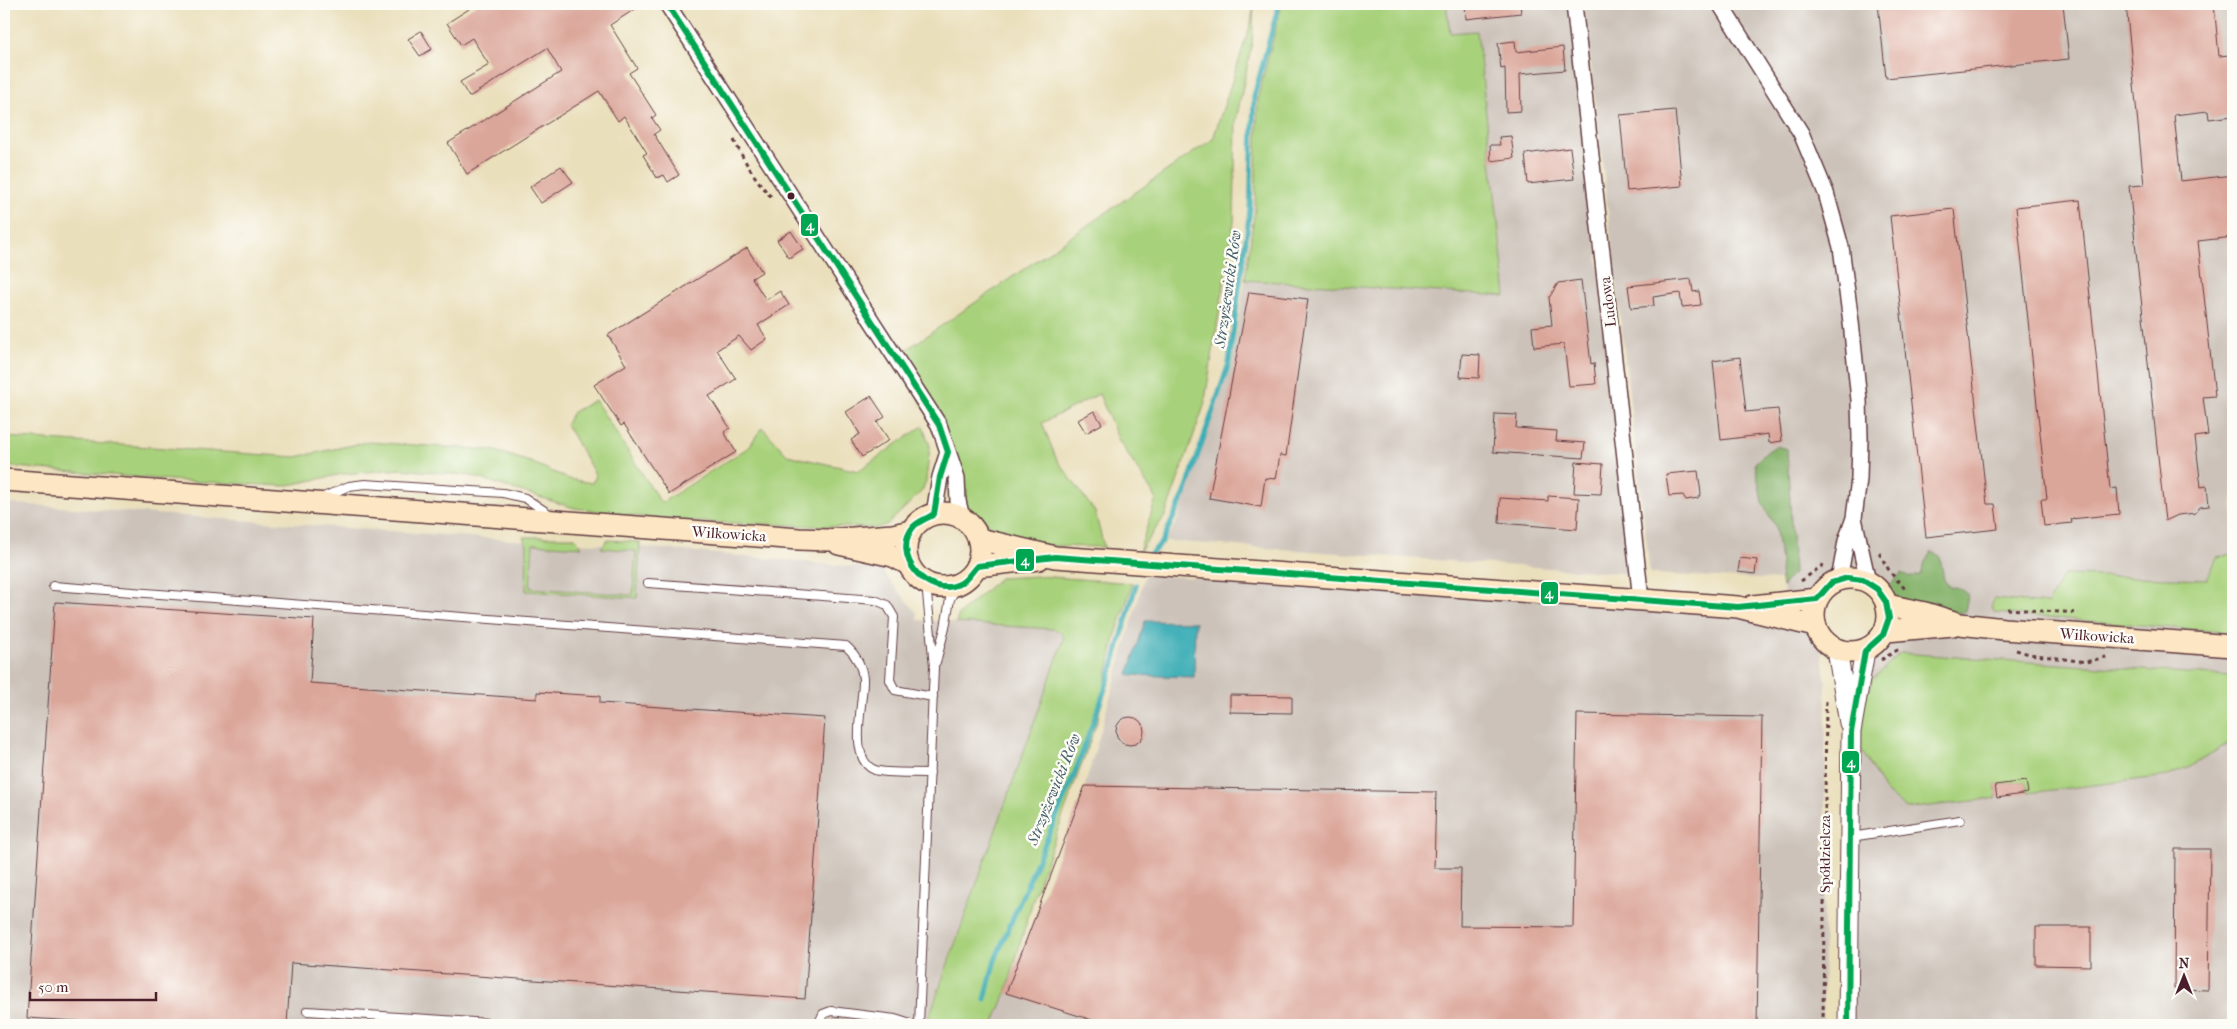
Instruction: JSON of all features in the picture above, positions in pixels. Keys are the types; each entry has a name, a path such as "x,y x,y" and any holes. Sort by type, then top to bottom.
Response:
{"main road":[{"name":"Wilkowicka","path":"4,480 630,528 827,540 893,535 911,531"},
{"path":"944,513 962,518 973,527 979,539 981,552 977,566 966,580 958,584 943,588 926,583 914,574 908,564 906,545 911,531 922,520 934,514 944,513"},
{"path":"979,539 1055,557 1738,607 1815,626"},
{"name":"Wilkowicka","path":"827,540 864,551 893,556 908,564"},
{"path":"977,566 1055,557"},
{"path":"1853,578 1868,582 1881,591 1887,605 1889,621 1886,631 1875,644 1870,657 1837,650 1824,641 1815,626 1814,610 1817,599 1824,589 1839,580 1853,578"},
{"path":"1738,607 1817,599"},
{"name":"Wilkowicka","path":"1887,605 1925,613 1960,624 2233,646"},
{"name":"Wilkowicka","path":"1886,631 1960,624"}],"street":[{"path":"667,4 939,425 957,478 958,501 962,518"},
{"name":"Ludowa","path":"1574,4 1642,600"},
{"path":"1720,4 1801,132 1826,193 1841,247 1859,400 1859,479 1854,518 1846,541 1839,580"},
{"path":"934,514 940,477 948,452"},
{"path":"1854,518 1868,582"},
{"name":"Spółdzielcza","path":"1837,650 1850,732 1848,1025"},
{"name":"Spółdzielcza","path":"1850,732 1870,657"}],"lane":[{"path":"648,583 875,600 887,605 894,617 890,680 892,685 896,690 933,697"},
{"path":"919,1025 934,667 926,583"},
{"path":"934,667 945,628 950,599 958,584"},
{"path":"54,586 846,646 856,655 863,678 858,746 864,762 875,770 930,773"},
{"path":"1849,838 1960,820"},
{"path":"307,1011 520,1025"},
{"path":"818,1025 824,1014 831,1011 895,1019 914,1025"}],"path":[{"path":"1877,550 1890,572 1909,595"},
{"path":"1799,583 1831,560"},
{"path":"2004,608 2079,613"},
{"path":"1870,657 1905,646"},
{"path":"2011,649 2029,654 2086,662 2113,656"},
{"name":"Spółdzielcza","path":"1824,1025 1826,693"}],"shaded area":[{"path":"1446,4 1569,4 1633,574 1166,541 1178,519 1232,363 1245,280 1506,296 1477,32 1450,33"},
{"path":"1584,4 2233,4 2233,1025 1848,1025 1865,651 1883,635 1924,628 1873,584 1863,580 1843,579 1833,582 1820,595 1787,608 1781,580 1650,574"},
{"path":"4,503 513,540 619,545 880,569 917,613 918,620 1053,629 1061,632 1064,639 925,1025 4,1025"},
{"path":"1145,575 1738,607 1801,621 1820,643 1826,684 1823,1025 993,1025 1085,786"}],"green space":[{"path":"1254,4 1252,44 1236,120 1234,222 1204,406 1165,516 1139,552 1156,498 1119,441 1099,394 1042,423 1056,458 1095,512 1104,547 1051,546 1024,542 1012,538 990,526 958,501 948,452 896,357 1213,139 1251,23"},
{"path":"1282,4 1446,4 1450,33 1477,31 1506,296 1245,280 1255,209 1258,97"},
{"path":"595,400 661,503 749,447 762,427 787,455 858,471 923,426 930,446 926,481 922,491 888,524 876,528 672,521 574,508 472,476 401,469 343,474 284,486 182,481 4,466 4,437 296,457 367,442 492,450 533,463 569,479 592,483 596,476 566,424 573,412"},
{"path":"1776,446 1787,449 1794,572 1782,587 1781,561 1775,526 1762,502 1755,463"},
{"path":"523,537 574,537 582,547 533,544 530,588 633,595 636,551 601,548 607,540 640,542 637,598 526,591 527,545"},
{"path":"1931,552 1940,556 1944,580 1949,586 1959,588 1968,595 1965,611 1960,613 1885,596 1888,588 1901,573 1911,577 1921,575 1925,562"},
{"path":"2232,554 2233,633 1995,613 1991,606 1995,599 2048,604 2064,575 2207,579 2217,557"},
{"path":"1038,576 1133,583 1115,637 1098,719 1035,893 1006,993 993,1025 926,1025 1064,639 1061,632 1053,629 956,623 959,614 1000,578"},
{"path":"1900,653 2230,676 2233,677 2233,740 2190,767 2167,776 2028,793 2026,781 1995,785 1997,798 1906,809 1885,791 1859,746 1863,690 1870,690 1873,679"}],"water":[{"path":"1145,621 1195,622 1194,677 1128,675"}],"building":[{"path":"477,4 643,4 610,25 637,68 629,73 656,115 652,118 660,130 654,134 679,175 668,182 664,175 657,178 643,155 647,153 624,116 618,121 599,91 467,174 448,143 561,72 547,48 469,97 460,82 489,65 472,38 461,45 447,23"},
{"path":"1465,4 1520,4 1521,13 1466,19"},
{"path":"1878,4 2063,4 2069,59 1886,78"},
{"path":"2126,4 2214,4 2219,56 2230,55 2231,68 2233,68 2233,116 2209,119 2208,111 2174,115 2181,181 2233,175 2233,237 2198,241 2215,396 2203,397 2208,435 2195,437 2201,487 2207,486 2209,506 2200,507 2196,513 2178,515 2165,521 2129,186 2144,185"},
{"path":"421,31 432,49 420,56 408,39"},
{"path":"1515,41 1516,52 1563,47 1565,70 1520,74 1521,111 1506,112 1505,68 1501,69 1498,43"},
{"path":"1675,110 1682,186 1627,191 1620,115"},
{"path":"1511,136 1514,158 1491,161 1490,145 1500,145 1499,137"},
{"path":"1570,148 1574,179 1528,184 1525,154"},
{"path":"561,166 573,182 541,203 530,187"},
{"path":"2080,200 2110,489 2117,488 2119,514 2071,519 2072,523 2044,526 2041,499 2047,499 2016,207"},
{"path":"1954,209 1987,504 1995,504 1998,529 1926,537 1890,216"},
{"path":"791,231 803,249 789,258 777,240"},
{"path":"747,248 762,272 752,278 766,300 780,291 789,305 758,325 767,339 751,350 739,336 717,350 736,379 709,396 730,428 724,432 736,452 669,494 624,424 621,426 594,385 626,365 608,335"},
{"path":"1691,279 1693,292 1699,291 1701,305 1682,307 1680,293 1653,297 1654,306 1631,308 1628,286"},
{"path":"1581,280 1591,364 1594,363 1596,384 1569,386 1564,344 1534,347 1532,327 1552,325 1549,298 1558,283"},
{"path":"1249,292 1308,299 1286,456 1280,455 1276,479 1265,478 1261,507 1209,498"},
{"path":"1462,354 1480,355 1479,378 1460,377"},
{"path":"1740,357 1746,412 1778,409 1782,441 1769,443 1768,434 1721,440 1713,361"},
{"path":"871,396 885,417 877,422 889,440 862,457 851,440 860,434 846,412"},
{"path":"1094,411 1102,424 1086,433 1078,420"},
{"path":"1495,414 1517,415 1516,428 1557,431 1556,441 1585,443 1583,458 1493,452"},
{"path":"1576,462 1603,464 1601,494 1574,493"},
{"path":"1698,471 1701,494 1698,498 1686,500 1683,495 1669,496 1666,474"},
{"path":"1548,496 1579,498 1577,529 1499,523 1500,498 1548,501"},
{"path":"1740,558 1757,560 1755,574 1738,572"},
{"path":"55,602 314,619 310,683 537,699 537,692 600,696 600,703 825,718 805,999 291,963 287,1025 141,1025 27,1018"},
{"path":"1230,695 1292,696 1292,713 1230,712"},
{"path":"1577,714 1762,717 1757,1025 1108,1025 1006,993 1085,786 1436,792 1434,868 1461,868 1460,926 1573,927"},
{"path":"1130,717 1140,721 1144,731 1140,741 1130,745 1120,741 1116,731 1120,721"},
{"path":"2026,781 2028,793 1997,798 1995,785"},
{"path":"2175,849 2210,849 2208,990 2174,989"},
{"path":"2036,927 2091,927 2091,966 2036,965"}],"waterway":[{"name":"Strzyżewicki Rów","path":"1147,558 1162,542 1185,493 1229,363 1250,209 1254,96 1279,4"},
{"name":"Strzyżewicki Rów","path":"985,999 995,960 1074,775 1112,670 1136,585"}],"transit line":[{"name":"4","path":"667,4 939,425 948,452 940,477 934,514 914,526 908,538 906,550 909,562 925,581 937,586 949,587 963,582 977,566 1055,557 1738,607 1817,599 1831,583 1847,578 1863,580 1877,589 1886,602 1889,618 1883,635 1865,651 1851,732 1848,1025"}]}
